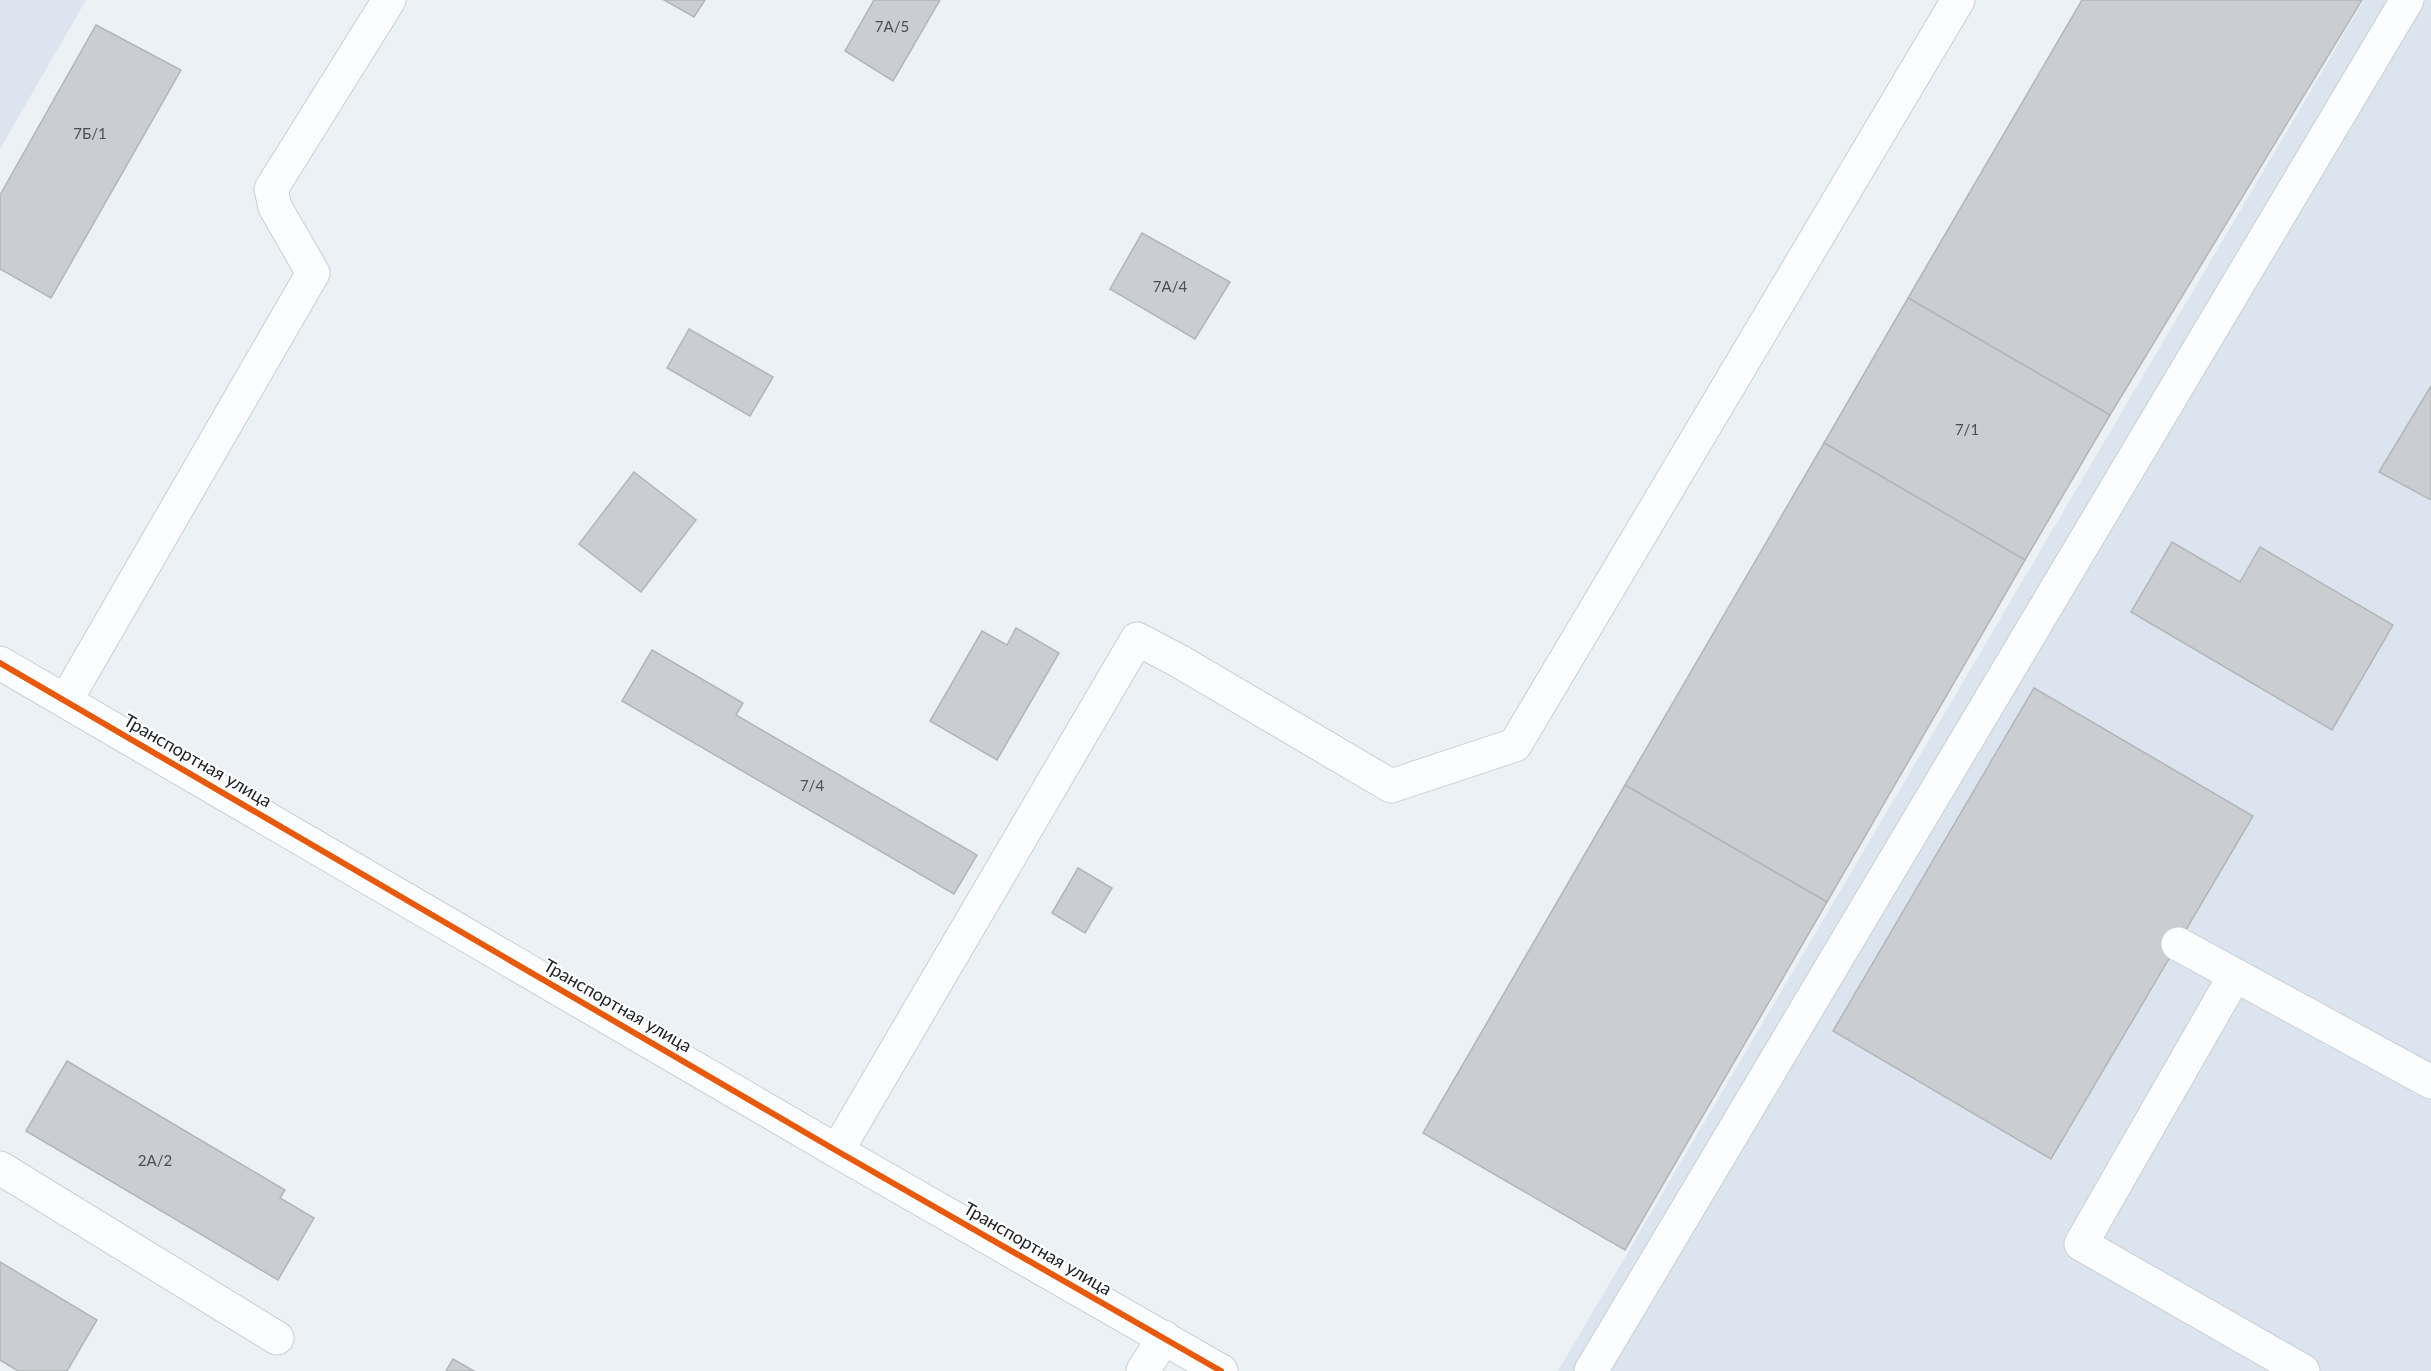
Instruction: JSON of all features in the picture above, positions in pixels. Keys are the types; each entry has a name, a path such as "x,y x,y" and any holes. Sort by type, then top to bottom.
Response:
{"street":[{"path":"66,700 313,273 275,207 271,189 389,0"},
{"path":"837,1151 1137,639 1179,661 1391,786 1515,745 1958,0"},
{"path":"1591,1371 2407,0"},
{"name":"Транспортная улица","path":"0,663 837,1151 1221,1371"},
{"path":"2178,944 2431,1082"},
{"path":"2235,975 2081,1244 2303,1371"},
{"path":"0,1168 277,1338"},
{"path":"1143,1371 1164,1337"}],"shaded area":[{"path":"0,0 86,0 0,149"},
{"path":"2364,0 2431,0 2431,1371 1558,1371"}],"building":[{"path":"664,0 705,0 694,17"},
{"path":"874,0 940,0 893,81 845,51"},
{"path":"2082,0 2362,0 2110,415 1908,298"},
{"path":"96,25 181,70 51,298 0,269 0,195"},
{"path":"1142,233 1230,282 1195,339 1110,289"},
{"path":"1908,298 2110,415 2025,560 1824,443"},
{"path":"689,329 773,377 750,416 667,368"},
{"path":"2431,386 2431,500 2379,472"},
{"path":"1824,443 2025,560 1827,902 1625,785"},
{"path":"634,472 696,520 641,592 579,544"},
{"path":"2172,542 2240,582 2260,547 2393,625 2332,730 2131,612"},
{"path":"1016,628 1059,653 997,760 930,721 982,631 1007,645"},
{"path":"652,650 743,703 736,715 977,855 954,894 622,701"},
{"path":"2034,688 2253,816 2051,1159 1833,1031"},
{"path":"1625,785 1827,902 1625,1250 1423,1133"},
{"path":"1078,868 1112,888 1085,933 1052,913"},
{"path":"67,1061 285,1190 280,1198 314,1218 278,1280 26,1131"},
{"path":"0,1262 97,1320 67,1371 18,1371 0,1360"},
{"path":"453,1359 474,1371 446,1371"}],"cycle path":[{"path":"0,663 837,1151 1221,1371"}]}
